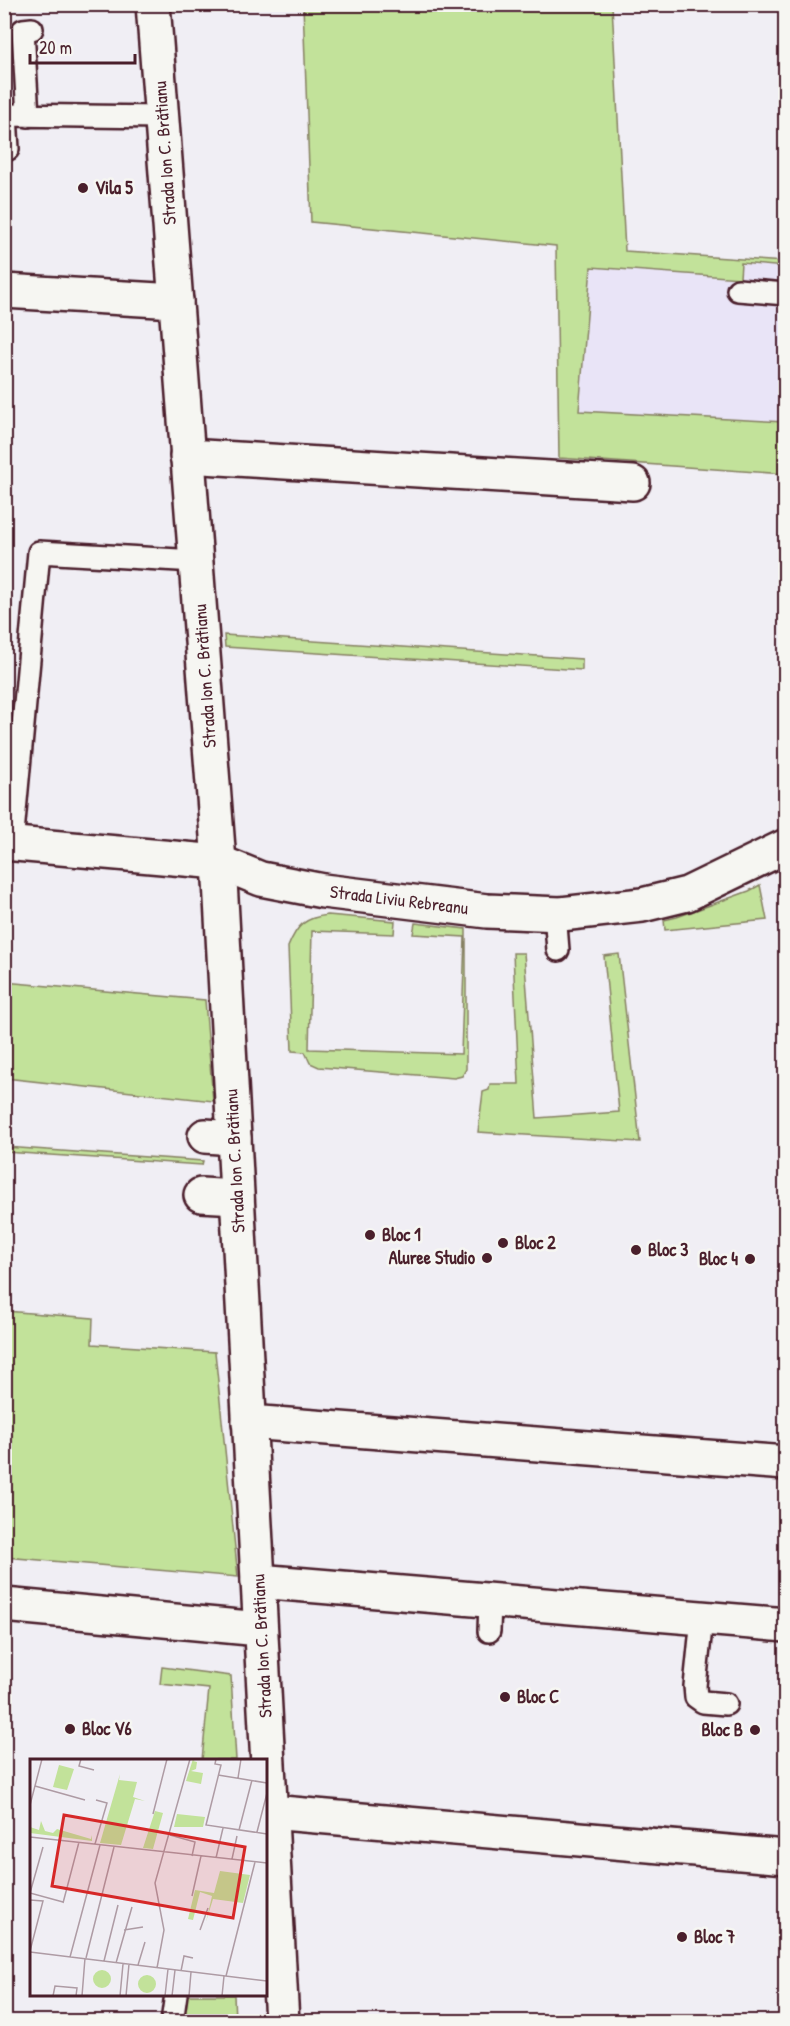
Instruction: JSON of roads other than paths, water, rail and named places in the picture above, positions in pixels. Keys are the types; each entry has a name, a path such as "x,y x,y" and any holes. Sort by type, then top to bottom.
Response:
{"street":[{"name":"Strada Ion C. Brătianu","path":"153,4 219,862 219,1137 237,1197 282,2022"},
{"path":"4,291 176,301"},
{"path":"187,456 633,483"},
{"name":"Strada Liviu Rebreanu","path":"8,843 219,862 261,879 488,921 642,905 687,894 786,846"},
{"path":"201,1195 237,1197"},
{"path":"249,1422 786,1463"},
{"path":"258,1581 490,1616 702,1618 786,1625"},
{"path":"4,1605 260,1629"},
{"path":"270,1812 786,1857"}],"lane":[{"path":"28,116 23,30 32,29"},
{"path":"8,149 5,115 162,117"},
{"path":"738,290 786,294"},
{"path":"8,843 39,552 196,561"},
{"path":"555,913 558,950"},
{"path":"702,1618 694,1686 696,1697 703,1702 726,1704"},
{"path":"172,2022 176,1996"}],"place":[{"name":"Vila 5","path":"83,188"},
{"name":"Bloc 1","path":"370,1235"},
{"name":"Bloc 2","path":"503,1243"},
{"name":"Bloc 3","path":"636,1250"},
{"name":"Aluree Studio","path":"487,1258"},
{"name":"Bloc 4","path":"750,1259"},
{"name":"Bloc C","path":"505,1697"},
{"name":"Bloc V6","path":"70,1729"},
{"name":"Bloc B","path":"755,1730"},
{"name":"Bloc 7","path":"682,1937"}]}
